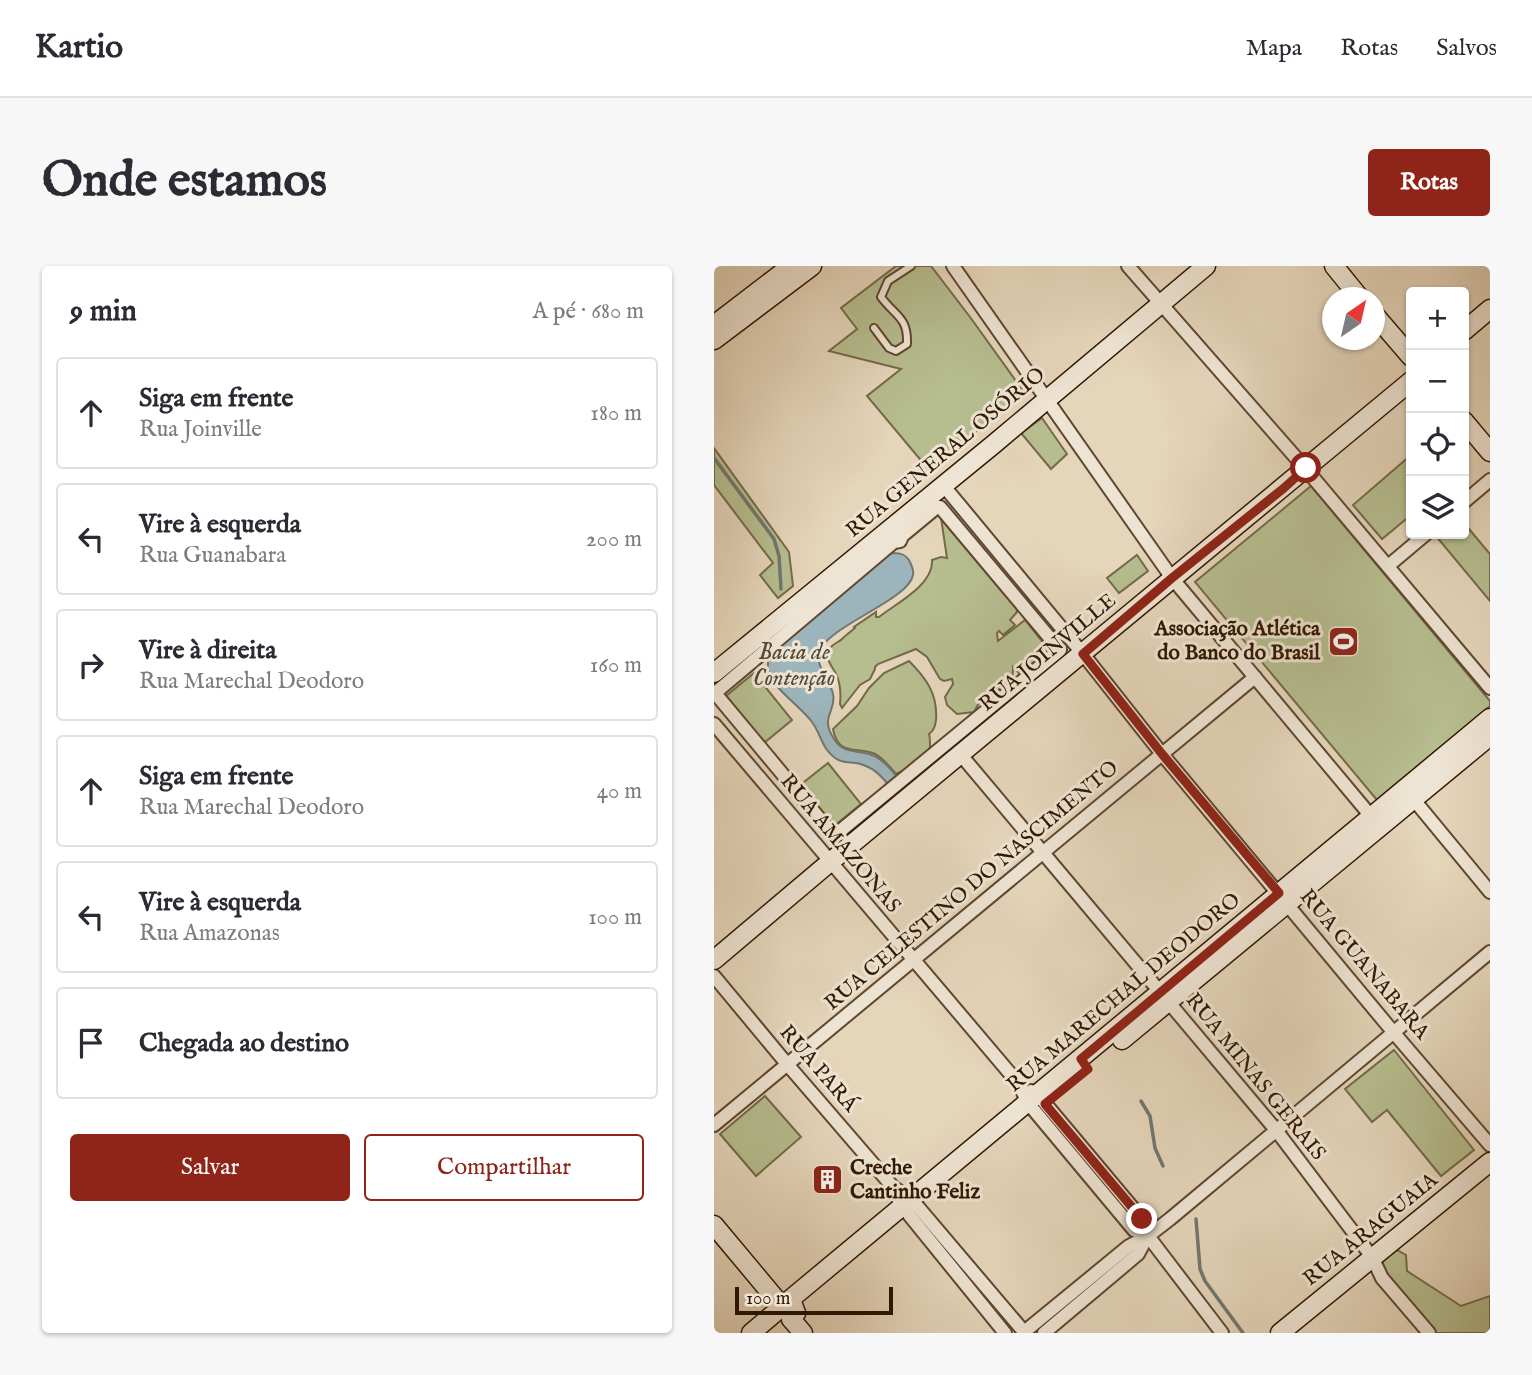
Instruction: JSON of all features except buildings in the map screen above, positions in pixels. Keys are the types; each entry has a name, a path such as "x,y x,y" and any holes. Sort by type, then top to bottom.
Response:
{"street":[{"path":"714,341 784,272 812,266"},
{"path":"953,266 1172,578 1376,821"},
{"path":"1128,266 1306,468 1490,688"},
{"name":"RUA GENERAL OSÓRIO","path":"714,673 1206,266"},
{"path":"1339,268 1352,287"},
{"path":"714,325 754,302"},
{"path":"1469,327 1490,309"},
{"path":"1385,327 1406,351"},
{"name":"RUA JOINVILLE","path":"714,960 1406,385"},
{"path":"1469,427 1490,452"},
{"path":"1469,498 1490,480"},
{"name":"RUA GUANABARA","path":"943,485 1162,754 1490,1145"},
{"path":"937,507 940,507 1060,650 834,836 715,693 894,542 900,541 902,536 937,507"},
{"path":"1388,566 1420,539"},
{"name":"RUA CELESTINO DO NASCIMENTO","path":"714,1125 1255,677"},
{"name":"RUA MARECHAL DEODORO","path":"769,1333 831,1274 1462,750 1490,718"},
{"name":"RUA AMAZONAS","path":"714,724 912,960 1037,1103"},
{"name":"RUA MARECHAL DEODORO","path":"1462,750 1490,736"},
{"name":"RUA MINAS GERAIS","path":"961,755 1276,1130 1372,1257 1382,1278 1429,1333"},
{"path":"1409,794 1490,892"},
{"path":"1024,1333 1067,1305 1101,1277 1138,1255 1147,1236 1490,952"},
{"name":"RUA PARÁ","path":"714,976 954,1259 986,1287 1024,1333"},
{"path":"1037,1103 1105,1185 1134,1230 1147,1236 1222,1333"},
{"name":"RUA ARAGUAIA","path":"1280,1333 1490,1162"},
{"path":"714,1225 788,1314"},
{"name":"RUA PARÁ","path":"954,1259 975,1296 1005,1333"},
{"path":"975,1296 986,1287"},
{"path":"1044,1333 1067,1305"},
{"name":"RUA MARECHAL DEODORO","path":"751,1333 788,1314"}],"lane":[{"path":"874,328 889,348 896,351 907,344 907,330 901,319 881,297 888,281 911,266"}],"green space":[{"path":"896,266 931,266 1024,392 929,470 867,396 901,369 829,351 857,329 841,308"},
{"path":"1042,418 1067,454 1051,469 1021,433"},
{"path":"714,448 789,552 793,586 778,598 760,575 773,563 714,485"},
{"path":"1406,459 1406,519 1382,539 1353,505"},
{"name":"Associação Atlética do Banco do Brasil","path":"1311,486 1490,701 1490,706 1377,800 1195,582"},
{"path":"940,511 972,550 972,556 979,558 1016,605 1017,612 1010,620 1015,625 1003,635 999,631 998,641 1025,620 1049,650 1020,674 1013,667 1013,675 1008,684 983,696 974,712 957,714 947,705 945,697 953,684 952,679 940,679 927,657 916,649 878,664 870,679 860,685 842,708 838,680 828,658 829,650 854,627 876,612 876,617 879,617 912,593 927,578 932,560 947,558"},
{"path":"1469,529 1490,554 1490,601 1438,539 1469,539"},
{"path":"1137,555 1148,571 1119,593 1107,578"},
{"path":"909,661 930,687 935,702 936,720 929,734 928,752 916,764 896,774 875,754 849,749 839,744 833,729 857,706 869,688 884,673"},
{"path":"754,673 792,720 764,743 726,696"},
{"path":"828,763 861,804 833,827 799,786"},
{"path":"1394,1050 1474,1150 1441,1176 1387,1110 1372,1122 1345,1089"},
{"path":"765,1096 801,1137 756,1176 720,1134"},
{"path":"1397,1250 1406,1255 1407,1271 1461,1306 1490,1296 1490,1333 1434,1333 1382,1270 1378,1261"}],"water":[{"name":"Bacia de Contenção","path":"890,553 898,553 909,560 913,573 909,584 829,639 821,648 819,660 833,694 828,725 834,739 846,750 872,755 884,762 900,780 890,787 871,769 862,764 840,761 831,754 812,722 772,679 768,666 773,647"}],"waterway":[{"path":"714,458 774,539 779,556 781,589"},
{"path":"1141,1101 1150,1116 1155,1148 1163,1166"},
{"path":"1196,1219 1200,1269 1205,1281 1243,1333"}],"place":[{"name":"Associação Atlética do Banco do Brasil","path":"1343,641"},
{"name":"Creche Cantinho Feliz","path":"827,1180"}],"route":[{"path":"1142,1219 1045,1104 1088,1069 1081,1059 1279,893 1162,754 1083,654 1306,468"}]}
